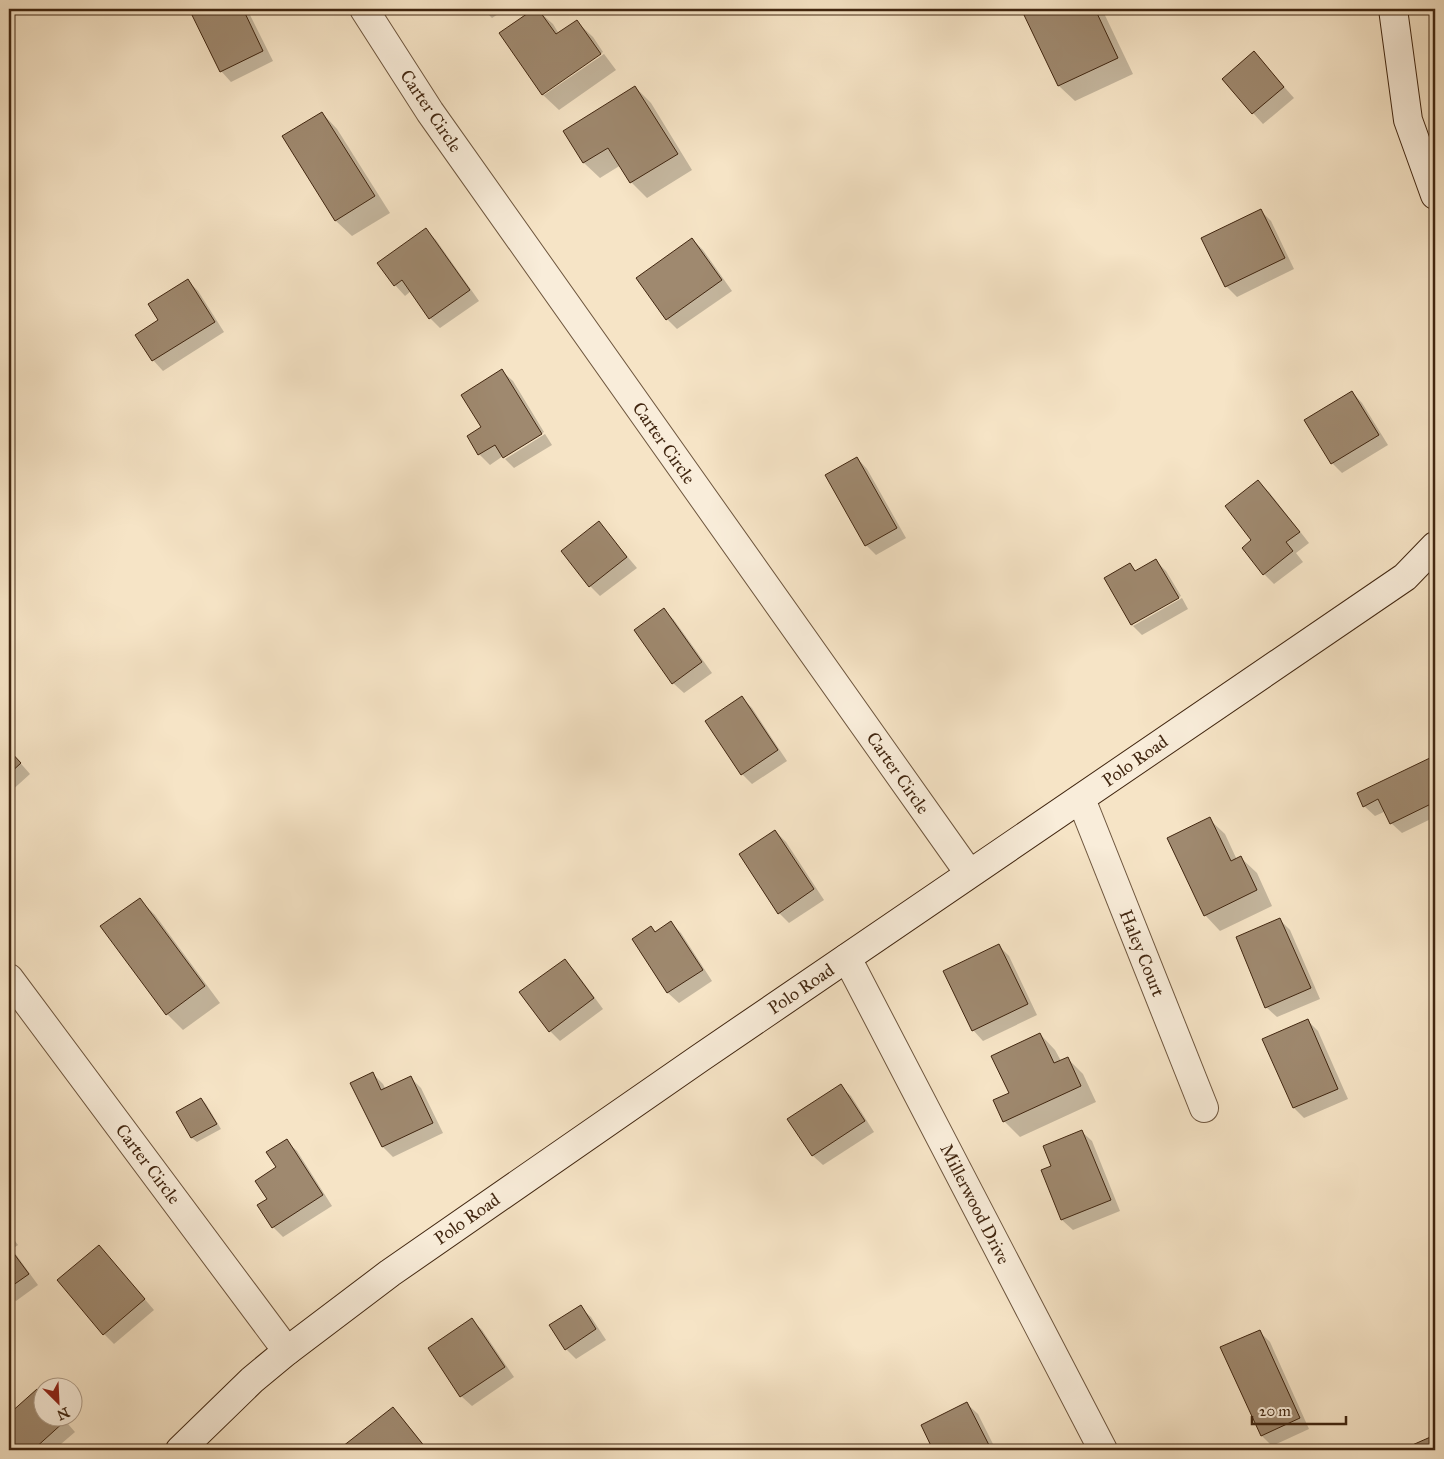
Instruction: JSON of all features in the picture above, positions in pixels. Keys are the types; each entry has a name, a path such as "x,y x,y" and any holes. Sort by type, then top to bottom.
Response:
{"street":[{"name":"Carter Circle","path":"364,9 430,112 969,873"},
{"path":"1393,9 1408,120 1435,195"},
{"name":"Polo Road","path":"180,1450 252,1380 287,1350 390,1273 969,873 1081,799 1405,576 1435,546"},
{"name":"Haley Court","path":"1081,799 1204,1108"},
{"name":"Millerwood Drive","path":"847,958 1103,1450"},
{"name":"Carter Circle","path":"9,978 287,1350"}],"building":[{"path":"189,9 243,9 263,51 220,72"},
{"path":"534,9 538,9 556,34 577,20 601,54 542,95 499,33"},
{"path":"1036,9 1095,9 1118,58 1058,86 1024,15"},
{"path":"1254,51 1284,87 1252,114 1222,79"},
{"path":"635,86 678,154 630,183 608,148 583,163 563,131"},
{"path":"322,112 375,196 335,221 282,136"},
{"path":"1261,209 1285,258 1225,287 1201,238"},
{"path":"426,228 470,290 429,319 402,280 394,286 377,263"},
{"path":"692,238 722,280 666,320 636,278"},
{"path":"188,279 215,322 152,361 135,335 158,320 148,304"},
{"path":"502,369 542,434 503,458 495,445 478,455 467,436 481,427 461,395"},
{"path":"1352,391 1379,435 1331,464 1304,420"},
{"path":"857,457 897,528 865,546 825,475"},
{"path":"1258,480 1300,532 1286,542 1293,551 1263,575 1242,548 1251,540 1225,506"},
{"path":"599,521 627,557 589,587 561,551"},
{"path":"1156,559 1179,598 1131,625 1104,578 1130,563 1135,571"},
{"path":"664,608 702,662 672,684 634,630"},
{"path":"742,696 778,750 741,775 705,721"},
{"path":"9,750 21,763 9,774"},
{"path":"1432,757 1435,764 1435,802 1390,824 1378,799 1363,807 1357,793"},
{"path":"1210,817 1231,861 1241,856 1257,890 1204,916 1167,838"},
{"path":"775,830 814,889 778,914 739,854"},
{"path":"140,898 205,986 166,1015 100,926"},
{"path":"1280,918 1311,988 1265,1008 1236,937"},
{"path":"671,921 703,970 667,993 632,939 651,926 655,932"},
{"path":"999,944 1028,1004 972,1031 943,971"},
{"path":"565,959 594,998 549,1032 519,992"},
{"path":"1308,1019 1338,1089 1293,1108 1262,1039"},
{"path":"1040,1033 1054,1063 1068,1057 1081,1086 1003,1122 993,1100 1009,1093 991,1056"},
{"path":"373,1072 381,1090 411,1076 433,1123 382,1147 350,1083"},
{"path":"841,1084 865,1121 812,1156 787,1119"},
{"path":"201,1098 217,1124 191,1138 176,1112"},
{"path":"1082,1130 1111,1200 1061,1220 1041,1170 1051,1166 1043,1146"},
{"path":"287,1139 323,1195 272,1228 257,1205 267,1199 255,1181 276,1167 266,1152"},
{"path":"99,1245 145,1299 103,1335 57,1280"},
{"path":"9,1247 29,1274 9,1288"},
{"path":"581,1305 596,1329 565,1350 549,1325"},
{"path":"472,1318 505,1367 460,1397 428,1348"},
{"path":"1260,1330 1300,1418 1261,1436 1220,1347"},
{"path":"32,1393 32,1426 59,1426 33,1450 12,1450 9,1446 9,1414"},
{"path":"967,1402 991,1449 933,1450 921,1425"},
{"path":"393,1407 425,1447 421,1450 338,1450"},
{"path":"1435,1435 1435,1450 1401,1450"}]}
